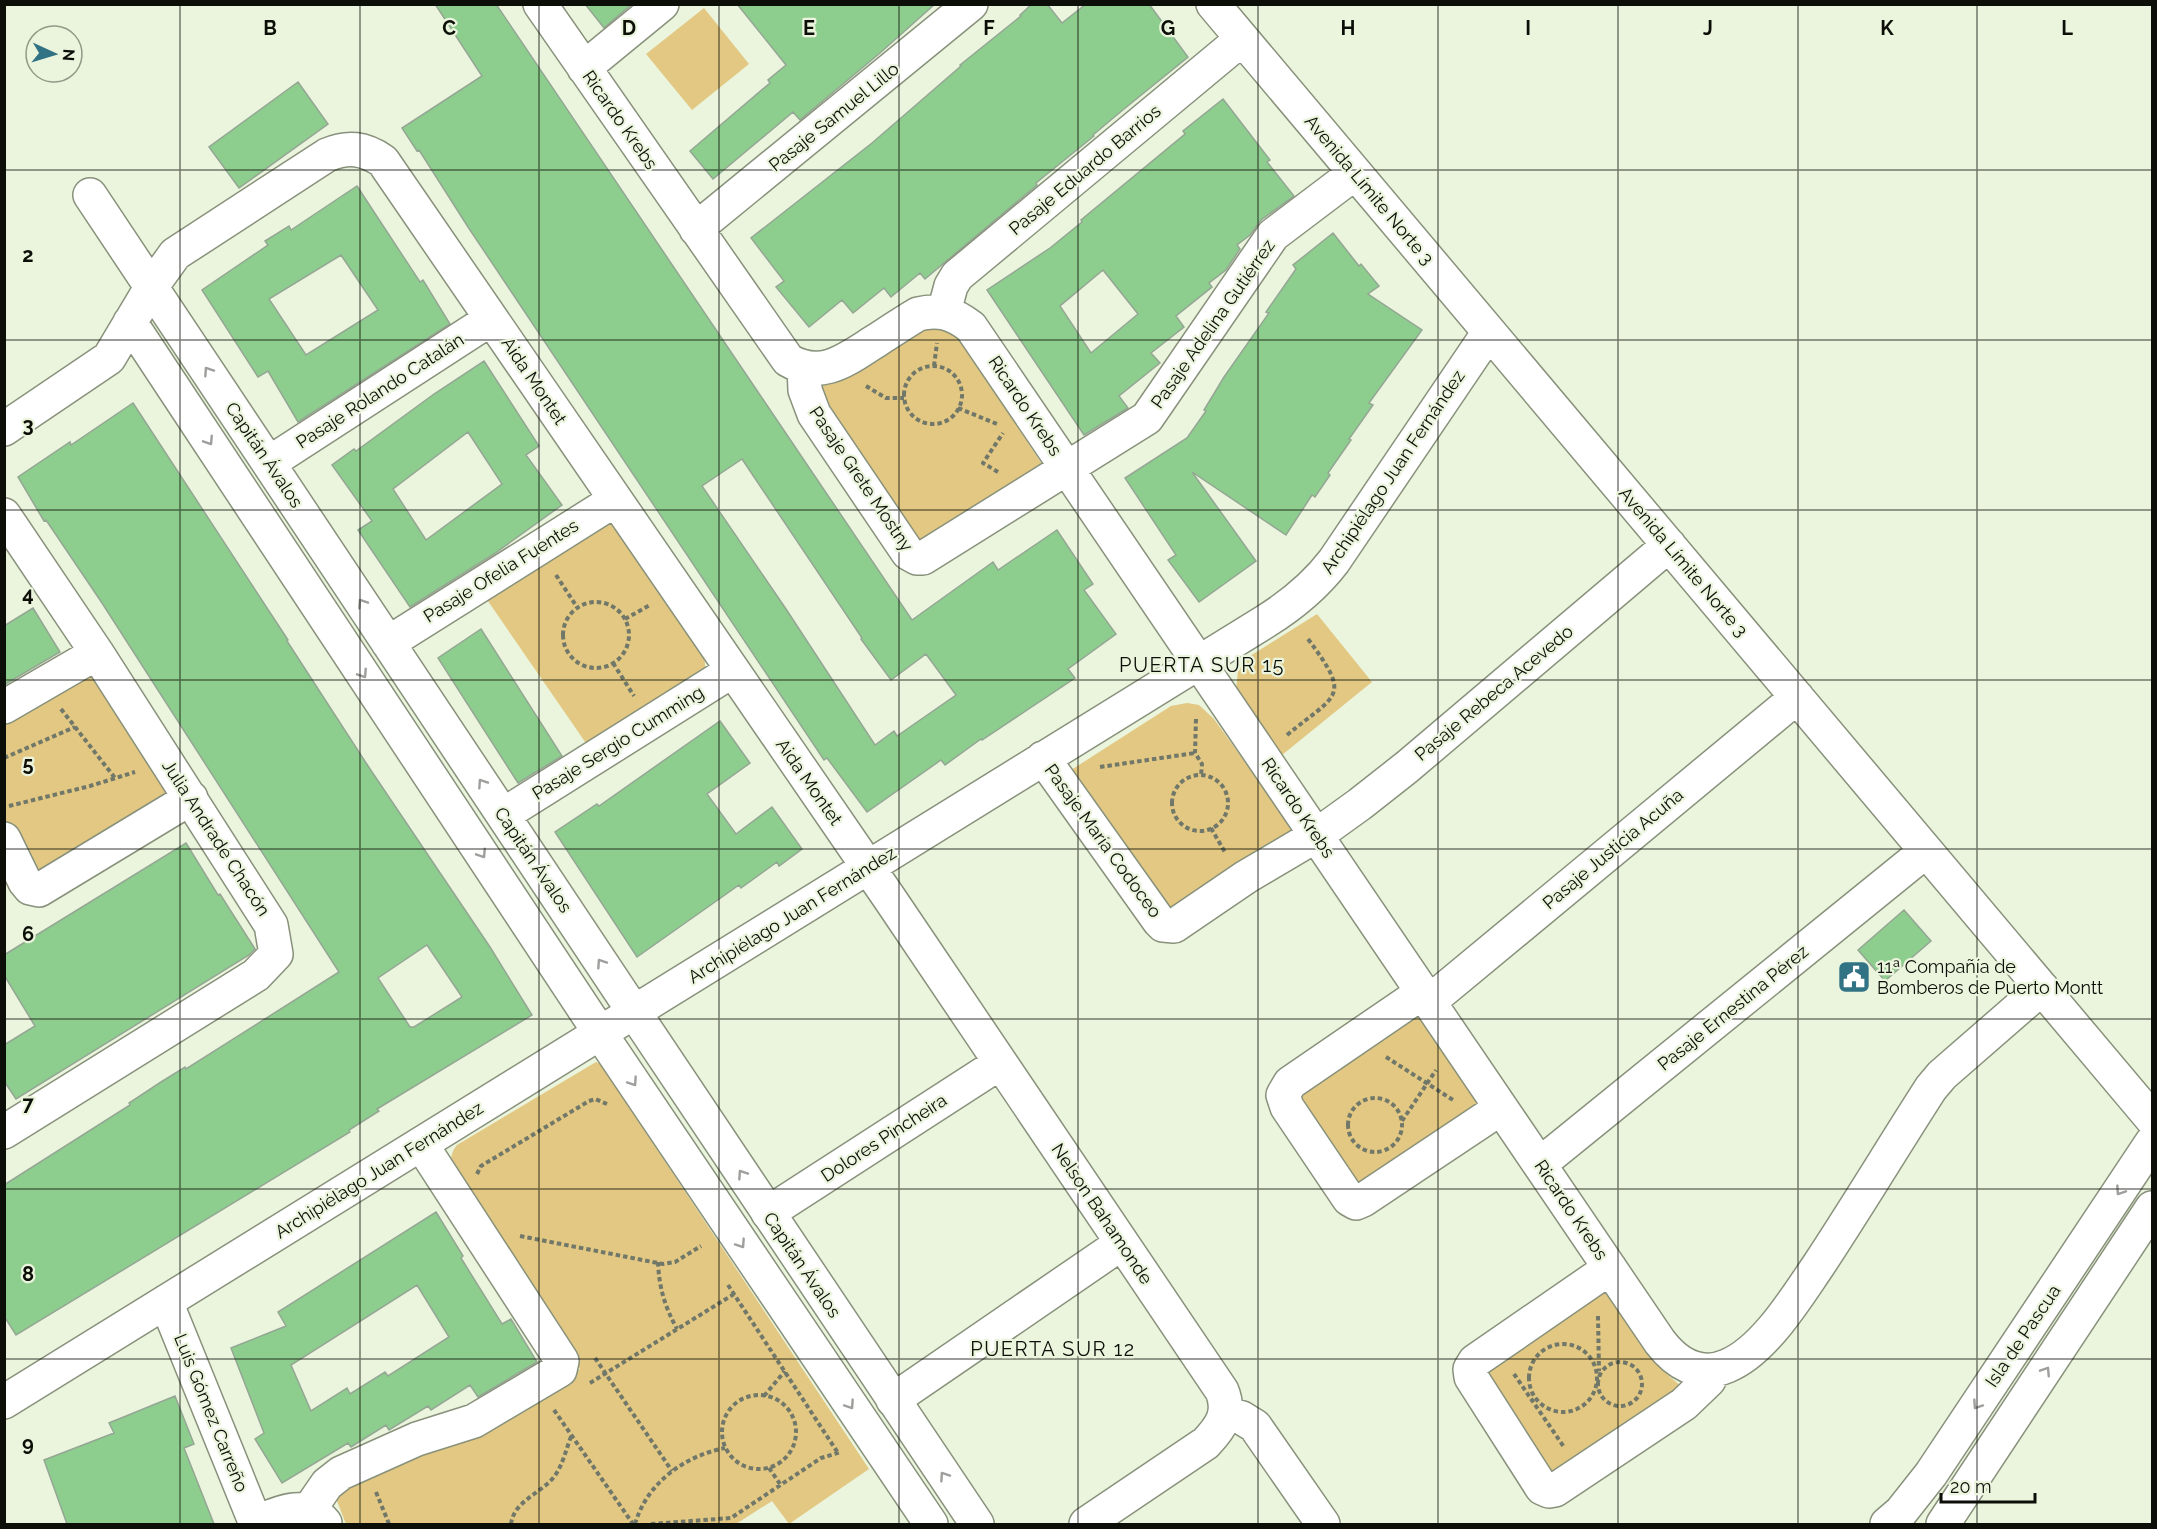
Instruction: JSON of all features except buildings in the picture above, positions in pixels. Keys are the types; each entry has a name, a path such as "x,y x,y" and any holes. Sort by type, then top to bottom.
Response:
{"street":[{"name":"Ricardo Krebs","path":"540,4 782,354 794,364 804,367"},
{"path":"584,68 662,4"},
{"name":"Pasaje Samuel Lillo","path":"696,230 971,4"},
{"name":"Avenida Límite Norte 3","path":"1213,4 2152,1119"},
{"name":"Pasaje Eduardo Barrios","path":"944,312 951,286 957,276 1242,39"},
{"name":"Aida Montet","path":"130,322 175,254 327,155 340,149 350,148 371,153 383,161 868,868"},
{"name":"Pasaje Adelina Gutiérrez","path":"1067,469 1147,418 1273,235 1355,173"},
{"name":"Capitán Ávalos","path":"90,195 977,1524"},
{"path":"804,367 815,369 835,366 918,314 930,311 944,312"},
{"name":"Ricardo Krebs","path":"944,312 954,315 971,327 1456,1041 1493,1114 1540,1164 1606,1270 1672,1356 1687,1366 1713,1370"},
{"name":"Pasaje Rolando Catalán","path":"269,463 491,318"},
{"path":"4,429 109,358 130,322"},
{"name":"Capitán Ávalos","path":"130,322 600,1033 931,1524"},
{"name":"Archipiélago Juan Fernández","path":"4,1402 1285,609 1320,579 1334,561 1489,332"},
{"name":"Pasaje Grete Mostny","path":"804,367 805,390 814,414 908,553 913,556 923,558 1067,469"},
{"name":"Pasaje Ofelia Fuentes","path":"388,643 615,500"},
{"name":"Julia Andrade Chacón","path":"4,515 97,653 271,925 276,954 256,975 4,1132"},
{"name":"Pasaje Rebeca Acevedo","path":"1317,836 1407,767 1669,546"},
{"path":"4,707 97,653"},
{"name":"Pasaje Sergio Cumming","path":"503,815 732,670"},
{"name":"Pasaje Justicia Acuña","path":"1493,1114 1356,1203 1349,1199 1287,1107 1283,1095 1290,1083 1356,1038 1426,997 1797,697"},
{"name":"Pasaje María Codoceo","path":"1043,758 1163,925 1178,924 1246,877 1317,836"},
{"path":"4,839 25,882 30,888 39,890 191,798"},
{"name":"Pasaje Ernestina Pérez","path":"1540,1164 1926,851"},
{"name":"Nelson Bahamonde","path":"868,868 1222,1391 1226,1413"},
{"path":"1606,1270 1475,1361 1470,1369 1470,1377 1542,1488 1549,1491 1555,1490 1684,1404 1709,1380 1713,1370 1725,1368 1751,1350 1784,1316 1941,1075 2042,988"},
{"name":"Dolores Pincheira","path":"768,1214 1000,1063"},
{"name":"Isla de Pascua","path":"1887,1524 1902,1512 1931,1474 2152,1142"},
{"path":"318,1517 327,1484 341,1473 417,1439 474,1421 560,1370 562,1366 562,1361 421,1144"},
{"name":"Isla de Pascua","path":"1943,1524 2152,1208"},
{"path":"893,1400 1122,1243"},
{"name":"Luis Gómez Carreño","path":"166,1302 255,1524 286,1510 318,1517"},
{"path":"1086,1524 1206,1443 1218,1431 1226,1413 1248,1421 1264,1436 1323,1524"}],"path":[{"path":"926,367 949,371 960,384 961,392 961,400 954,414 940,423 932,423 916,418 910,413 904,398 904,389 912,375 926,367"},
{"path":"1005,430 983,463 1028,493"},
{"path":"600,602 621,613 629,633 627,647 619,659 606,667 598,668 583,666 570,657 562,634 566,619 571,613 584,604 600,602"},
{"path":"1286,736 1329,701 1334,694 1335,680 1308,639"},
{"path":"42,685 115,778"},
{"path":"1196,710 1196,753 1202,764 1201,776"},
{"path":"4,758 75,727"},
{"path":"1100,767 1196,753"},
{"path":"4,807 167,762"},
{"path":"1201,776 1210,778 1220,785 1224,790 1227,803 1224,815 1217,825 1205,831 1186,828 1177,819 1172,801 1180,784 1191,777 1201,776"},
{"path":"1356,1038 1427,1084 1493,1114"},
{"path":"1402,1122 1398,1110 1389,1102 1371,1098 1355,1106 1349,1117 1348,1129 1356,1145 1366,1151 1378,1153 1394,1146 1400,1136 1402,1122 1456,1041"},
{"path":"476,1182 481,1167 589,1101 600,1100 606,1103 613,1112"},
{"path":"511,1234 658,1262 675,1262 701,1246 708,1256"},
{"path":"658,1262 664,1303 677,1329"},
{"path":"1598,1382 1598,1305 1606,1270"},
{"path":"727,1285 838,1453"},
{"path":"1598,1382 1590,1400 1572,1411 1551,1410 1534,1399 1530,1383 1530,1368 1538,1354 1546,1348 1555,1344 1570,1344 1584,1350 1596,1366 1598,1382 1601,1396 1609,1404 1629,1405 1637,1399 1642,1384 1637,1370 1628,1364 1619,1362 1604,1368 1598,1382"},
{"path":"1495,1347 1534,1399 1581,1473"},
{"path":"593,1355 672,1471"},
{"path":"764,1396 785,1371"},
{"path":"764,1396 782,1404 789,1411 796,1430 792,1449 779,1464 759,1470 739,1464 726,1448 722,1429 729,1410 736,1403 745,1398 764,1396"},
{"path":"552,1407 634,1524 648,1496 672,1471 706,1453 726,1448"},
{"path":"511,1524 514,1513 520,1506 554,1476 560,1467 572,1434"},
{"path":"651,1524 731,1518 821,1458 847,1451"},
{"path":"769,1468 780,1484"},
{"path":"375,1485 389,1524"}],"shaded area":[{"path":"704,8 749,64 692,110 646,54"},
{"path":"926,326 948,328 957,336 1042,464 922,548 818,394 821,385 833,384 846,379"},
{"path":"609,521 697,646 705,666 703,673 590,749 481,591"},
{"path":"1317,614 1372,682 1282,755 1244,705 1236,690 1238,670 1250,656"},
{"path":"89,673 95,677 167,785 166,797 32,878 5,821 5,717"},
{"path":"1187,703 1199,705 1214,719 1294,830 1175,915 1068,772 1171,706"},
{"path":"1406,1014 1422,1021 1478,1107 1359,1193 1293,1092"},
{"path":"596,1062 605,1071 869,1469 789,1524 772,1501 736,1524 346,1524 335,1496 338,1490 492,1423 580,1369 454,1178 451,1161 457,1145"},
{"path":"1603,1292 1616,1303 1670,1377 1685,1389 1551,1477 1483,1371"}],"place":[{"name":"11ª Compañía de Bomberos de Puerto Montt","path":"1854,977"}],"district":[{"name":"PUERTA SUR 15","path":"1202,665"},
{"name":"PUERTA SUR 12","path":"1053,1349"}]}
